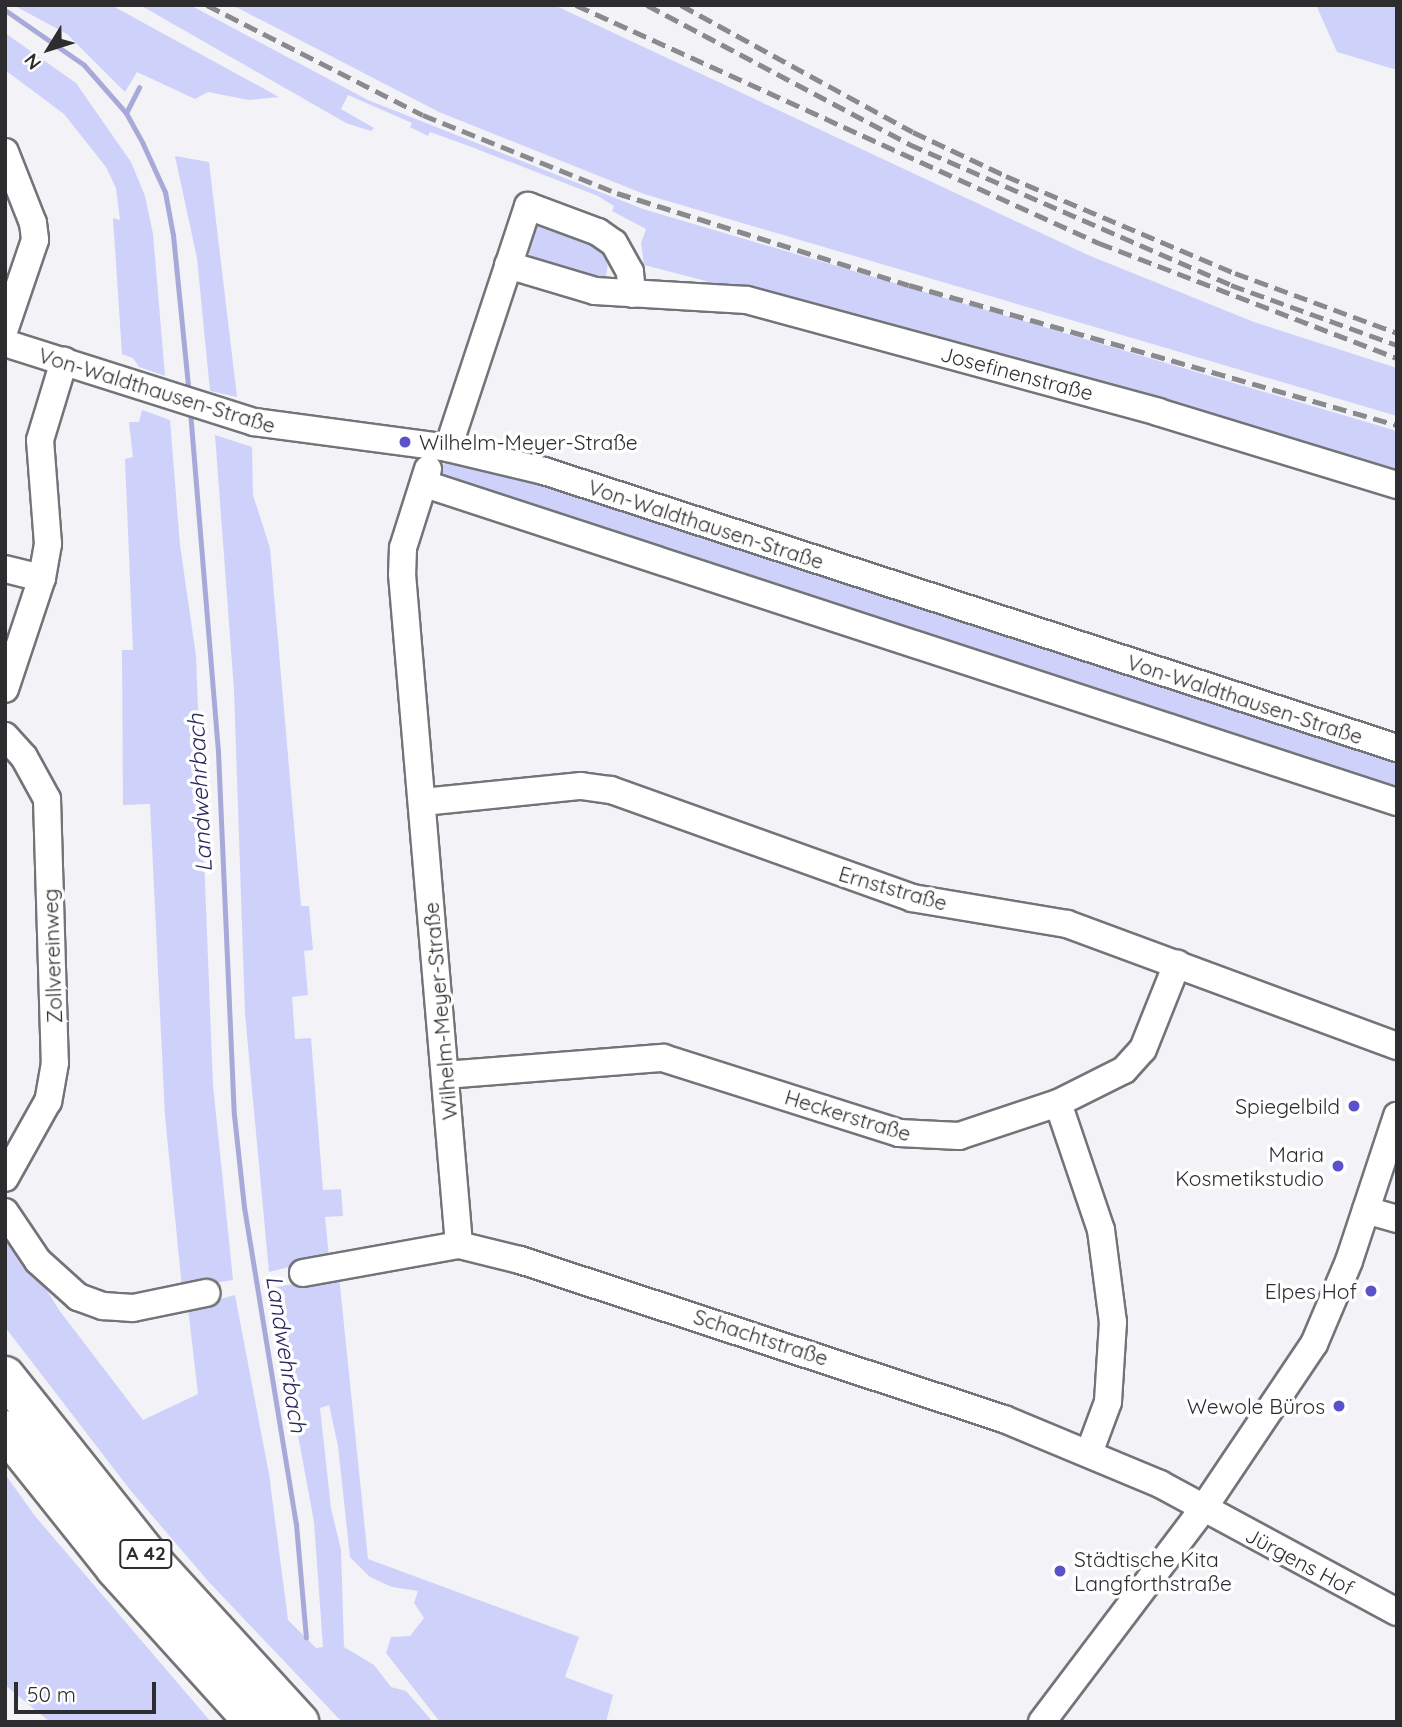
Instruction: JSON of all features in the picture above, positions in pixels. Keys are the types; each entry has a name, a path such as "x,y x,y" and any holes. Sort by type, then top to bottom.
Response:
{"highway":[{"name":"A 42","path":"5,1376 153,1562 299,1722"},
{"name":"A 42","path":"5,1430 115,1567 254,1722"}],"street":[{"path":"5,152 33,223 35,240 5,328"},
{"path":"439,447 528,206 598,232 614,243 630,272 632,294"},
{"name":"Josefinenstraße","path":"508,265 595,291 747,300 1158,412 1397,485"},
{"name":"Von-Waldthausen-Straße","path":"5,342 212,410 284,429 439,447 544,471 1397,748"},
{"path":"5,689 42,578 48,544 40,440 64,361"},
{"name":"Wilhelm-Meyer-Straße","path":"439,447 402,562 459,1245"},
{"path":"425,484 1397,802"},
{"path":"5,569 42,578"},
{"name":"Zollvereinweg","path":"5,736 24,757 47,799 55,1063 48,1101 5,1178"},
{"name":"Ernststraße","path":"423,802 581,786 603,788 912,898 1041,916 1397,1046"},
{"name":"Heckerstraße","path":"445,1075 663,1058 922,1138 980,1132 1107,1082 1134,1060 1177,964"},
{"path":"1058,1103 1101,1230 1113,1322 1108,1402 1089,1453"},
{"path":"1042,1722 1203,1509 1314,1344 1366,1210 1397,1116"},
{"path":"1366,1210 1397,1219"},
{"path":"5,1212 44,1268 78,1297 103,1306 133,1308 206,1293"},
{"name":"Schachtstraße","path":"303,1273 459,1245 520,1260 935,1393 1089,1453 1203,1509"},
{"name":"Jürgens Hof","path":"1203,1509 1397,1612"}],"shaded area":[{"path":"13,5 111,5 279,97 249,100 208,92 195,99 137,72 125,92 67,34"},
{"path":"140,5 190,5 368,100 643,209 1397,431 1397,475 864,322 644,265 641,243 646,229 612,211 614,206 598,196 430,132 428,136 410,127 412,123 348,95 341,109 374,128 371,131 346,123"},
{"path":"232,5 554,5 1088,255 1254,322 1397,368 1397,416 644,194 439,112"},
{"path":"1316,5 1397,5 1397,70 1337,52"},
{"path":"5,33 76,83 131,162 145,196 153,234 165,376 139,367 133,358 122,354 113,218 120,220 116,188 106,167 64,114 5,70"},
{"path":"175,156 209,162 237,397 210,391 197,258"},
{"path":"537,219 601,244 609,256 606,277 602,280 534,262 527,249"},
{"path":"142,410 170,420 180,545 196,656 213,1085 233,1280 182,1288 165,1116 150,804 123,805 122,650 133,650 125,459 133,457 129,422 139,422"},
{"path":"215,435 252,447 253,495 270,548 301,906 309,906 313,950 304,951 308,995 292,997 295,1039 311,1038 323,1190 341,1189 343,1216 325,1217 329,1257 269,1272 245,1014 234,690"},
{"path":"452,462 527,477 1397,760 1397,793 440,476 442,465"},
{"path":"5,1223 59,1310 143,1420 198,1394 188,1308 235,1295 269,1474 288,1620 316,1648 323,1647 314,1522 271,1288 339,1276 368,1559 579,1637 565,1677 613,1695 606,1722 440,1722 386,1653 391,1637 410,1636 424,1618 414,1603 418,1591 392,1587 370,1577 350,1557 338,1446 329,1405 320,1408 331,1508 341,1550 344,1647 374,1665 391,1687 406,1691 433,1722 342,1722 208,1581 131,1491 5,1327"},
{"path":"5,1474 35,1516 211,1722 50,1722 5,1685"}],"waterway":[{"name":"Landwehrbach","path":"5,10 84,65 126,113 143,144 165,192 173,235 189,394"},
{"path":"126,113 139,87"},
{"name":"Landwehrbach","path":"190,411 218,752 234,1115 244,1207 296,1524 306,1638"}],"railway":[{"path":"207,5 423,115 617,193 909,285 1397,425"},
{"path":"576,5 1099,243 1397,358"},
{"path":"647,5 909,144 1231,285 1397,345"},
{"path":"681,5 913,132 1006,176 1235,273 1397,333"}],"place":[{"name":"Wilhelm-Meyer-Straße","path":"405,442"},
{"name":"Spiegelbild","path":"1354,1106"},
{"name":"Maria Kosmetikstudio","path":"1338,1166"},
{"name":"Elpes Hof","path":"1371,1291"},
{"name":"Wewole Büros","path":"1339,1406"},
{"name":"Städtische Kita Langforthstraße","path":"1060,1571"}]}
